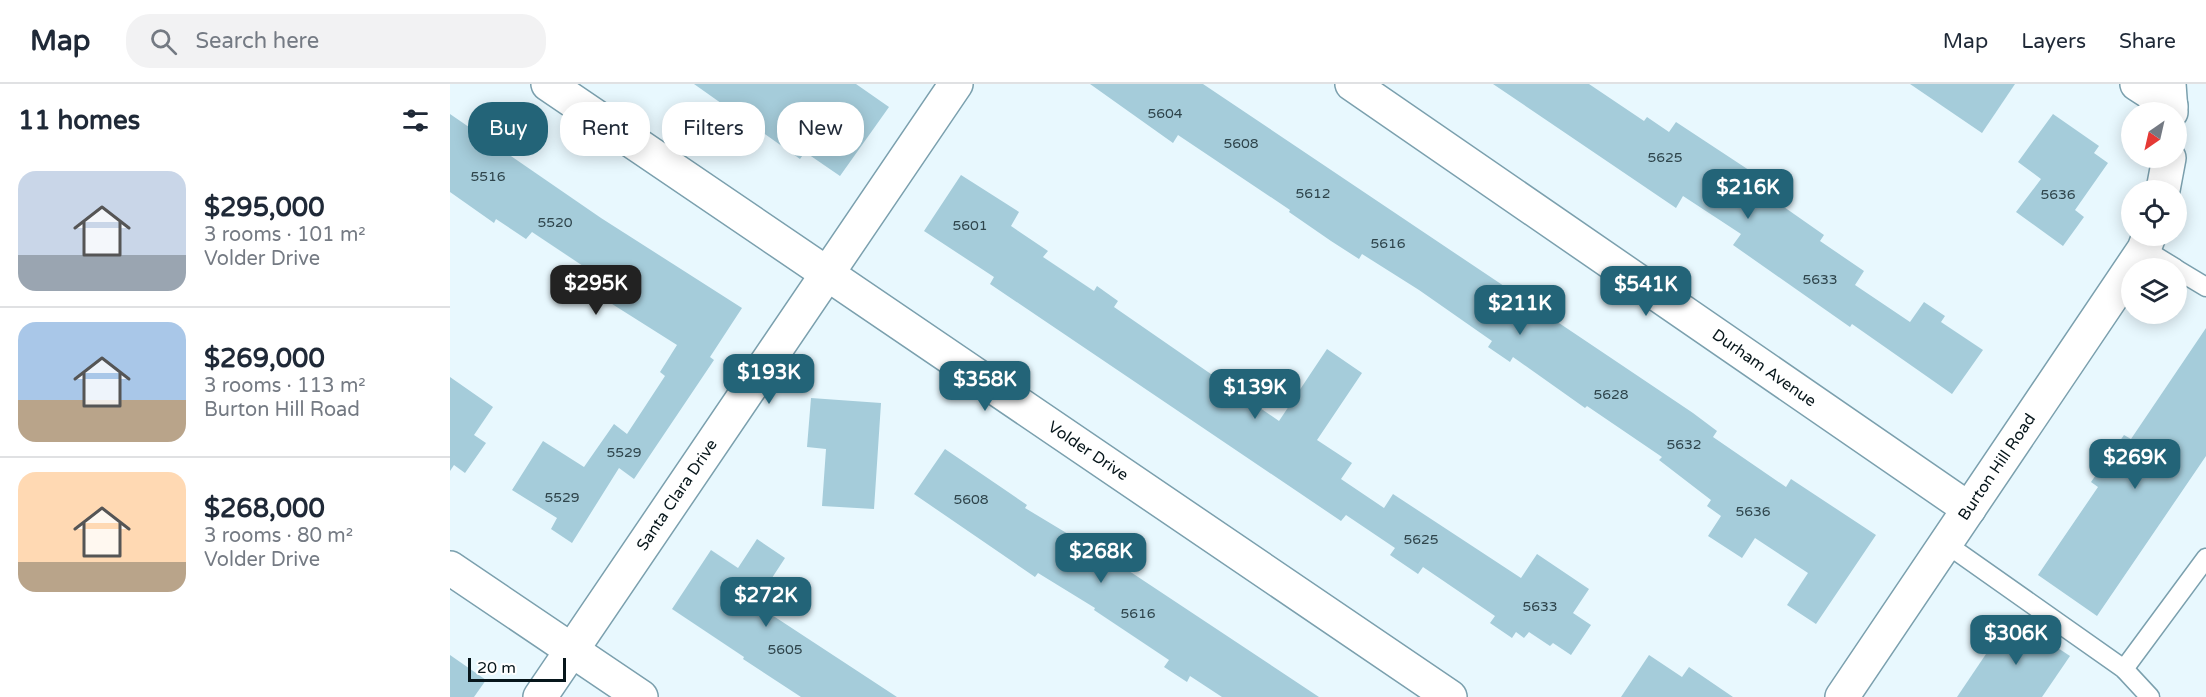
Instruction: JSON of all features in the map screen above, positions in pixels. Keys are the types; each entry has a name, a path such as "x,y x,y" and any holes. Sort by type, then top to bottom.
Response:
{"street":[{"name":"Volder Drive","path":"548,84 1450,697"},
{"name":"Santa Clara Drive","path":"540,697 956,84"},
{"name":"Durham Avenue","path":"1352,84 1969,509"},
{"path":"2138,84 2170,101"},
{"name":"Burton Hill Road","path":"1842,697 2143,246"},
{"path":"450,568 641,697"}],"lane":[{"path":"2150,246 2164,258"},
{"path":"2187,276 2206,287"},
{"path":"1945,543 2124,669 2150,697"},
{"path":"2124,669 2206,558"}],"building":[{"path":"694,84 856,84 889,107 864,142 864,102 777,102 777,143 765,134 765,102 719,102"},
{"path":"1090,84 1203,84 1693,413 1717,431 1713,437 1786,487 1791,479 1876,535 1816,624 1787,605 1808,573 1755,538 1742,558 1708,536 1721,516 1707,506 1711,500 1659,460 1662,457 1587,406 1585,408 1513,357 1510,362 1488,347 1492,341 1419,290 1362,254 1359,259 1331,241 1289,212 1290,210 1178,135 1173,143"},
{"path":"1493,84 1589,84 1644,121 1647,117 1669,132 1676,122 1790,197 1784,207 1824,235 1820,241 1864,271 1855,285 1910,322 1924,302 1945,316 1941,322 1983,350 1952,394 1852,324 1850,327 1733,245 1741,234 1683,196 1676,208"},
{"path":"1910,84 2015,84 1982,133"},
{"path":"450,114 468,126 468,156 511,156 601,218 742,308 710,357 714,360 634,479 619,468 572,543 551,529 557,518 512,490 543,441 584,467 614,424 627,434 665,376 660,372 677,345 601,297 606,289 585,276 589,270 532,232 526,239 496,219 494,223 450,192"},
{"path":"2053,114 2099,146 2094,153 2108,163 2075,210 2084,217 2063,246 2016,212 2041,179 2018,162"},
{"path":"811,156 854,156 840,176"},
{"path":"961,175 1019,212 1011,226 1048,251 1043,257 1094,291 1097,286 1118,301 1114,307 1279,421 1327,349 1362,373 1317,440 1352,463 1341,479 1384,508 1393,494 1521,578 1537,554 1589,589 1573,613 1591,625 1571,655 1553,643 1550,646 1529,632 1524,638 1516,632 1512,638 1490,623 1495,616 1423,567 1418,574 1390,555 1395,548 1346,515 1341,521 990,284 994,277 924,231"},
{"path":"2206,328 2206,456 2097,616 2038,575 2098,487 2091,482 2124,435 2131,439"},
{"path":"450,377 493,407 474,435 486,443 465,473 454,465 450,471"},
{"path":"811,398 881,403 874,509 822,506 826,449 807,447"},
{"path":"945,449 1027,505 1025,508 1123,567 1319,697 1222,697 1190,676 1187,682 1164,667 1169,660 1094,610 1095,608 1038,573 1035,577 914,494"},
{"path":"757,539 785,558 755,604 897,697 801,697 672,609 711,550 738,568"},
{"path":"2011,617 2070,656 2042,697 1957,697"},
{"path":"450,655 486,680 474,697 450,697"},
{"path":"1649,655 1682,677 1689,667 1733,697 1621,697"}]}
